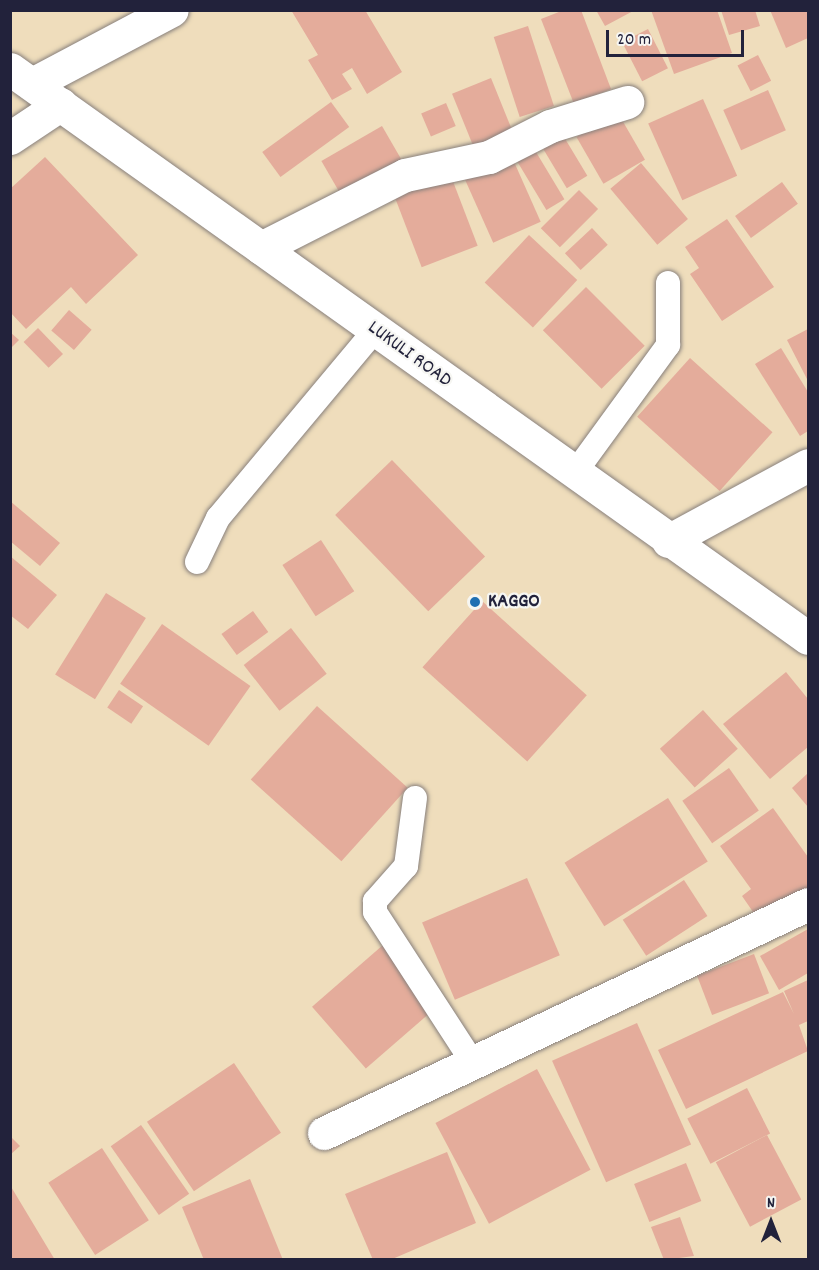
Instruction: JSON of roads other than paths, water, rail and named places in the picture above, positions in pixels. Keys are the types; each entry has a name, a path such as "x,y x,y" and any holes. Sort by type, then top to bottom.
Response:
{"street":[{"path":"21,76 172,10"},
{"name":"LUKULI ROAD","path":"21,76 574,474 808,638"},
{"path":"261,248 405,175 489,156 550,126 627,102"},
{"path":"10,138 61,104"},
{"path":"668,541 808,465"},
{"path":"324,1133 808,904"}],"lane":[{"path":"574,474 668,345 668,283"},
{"path":"197,562 218,518 375,330"},
{"path":"415,798 405,866 375,901 375,912 473,1063"}],"place":[{"name":"KAGGO","path":"475,602"}]}
